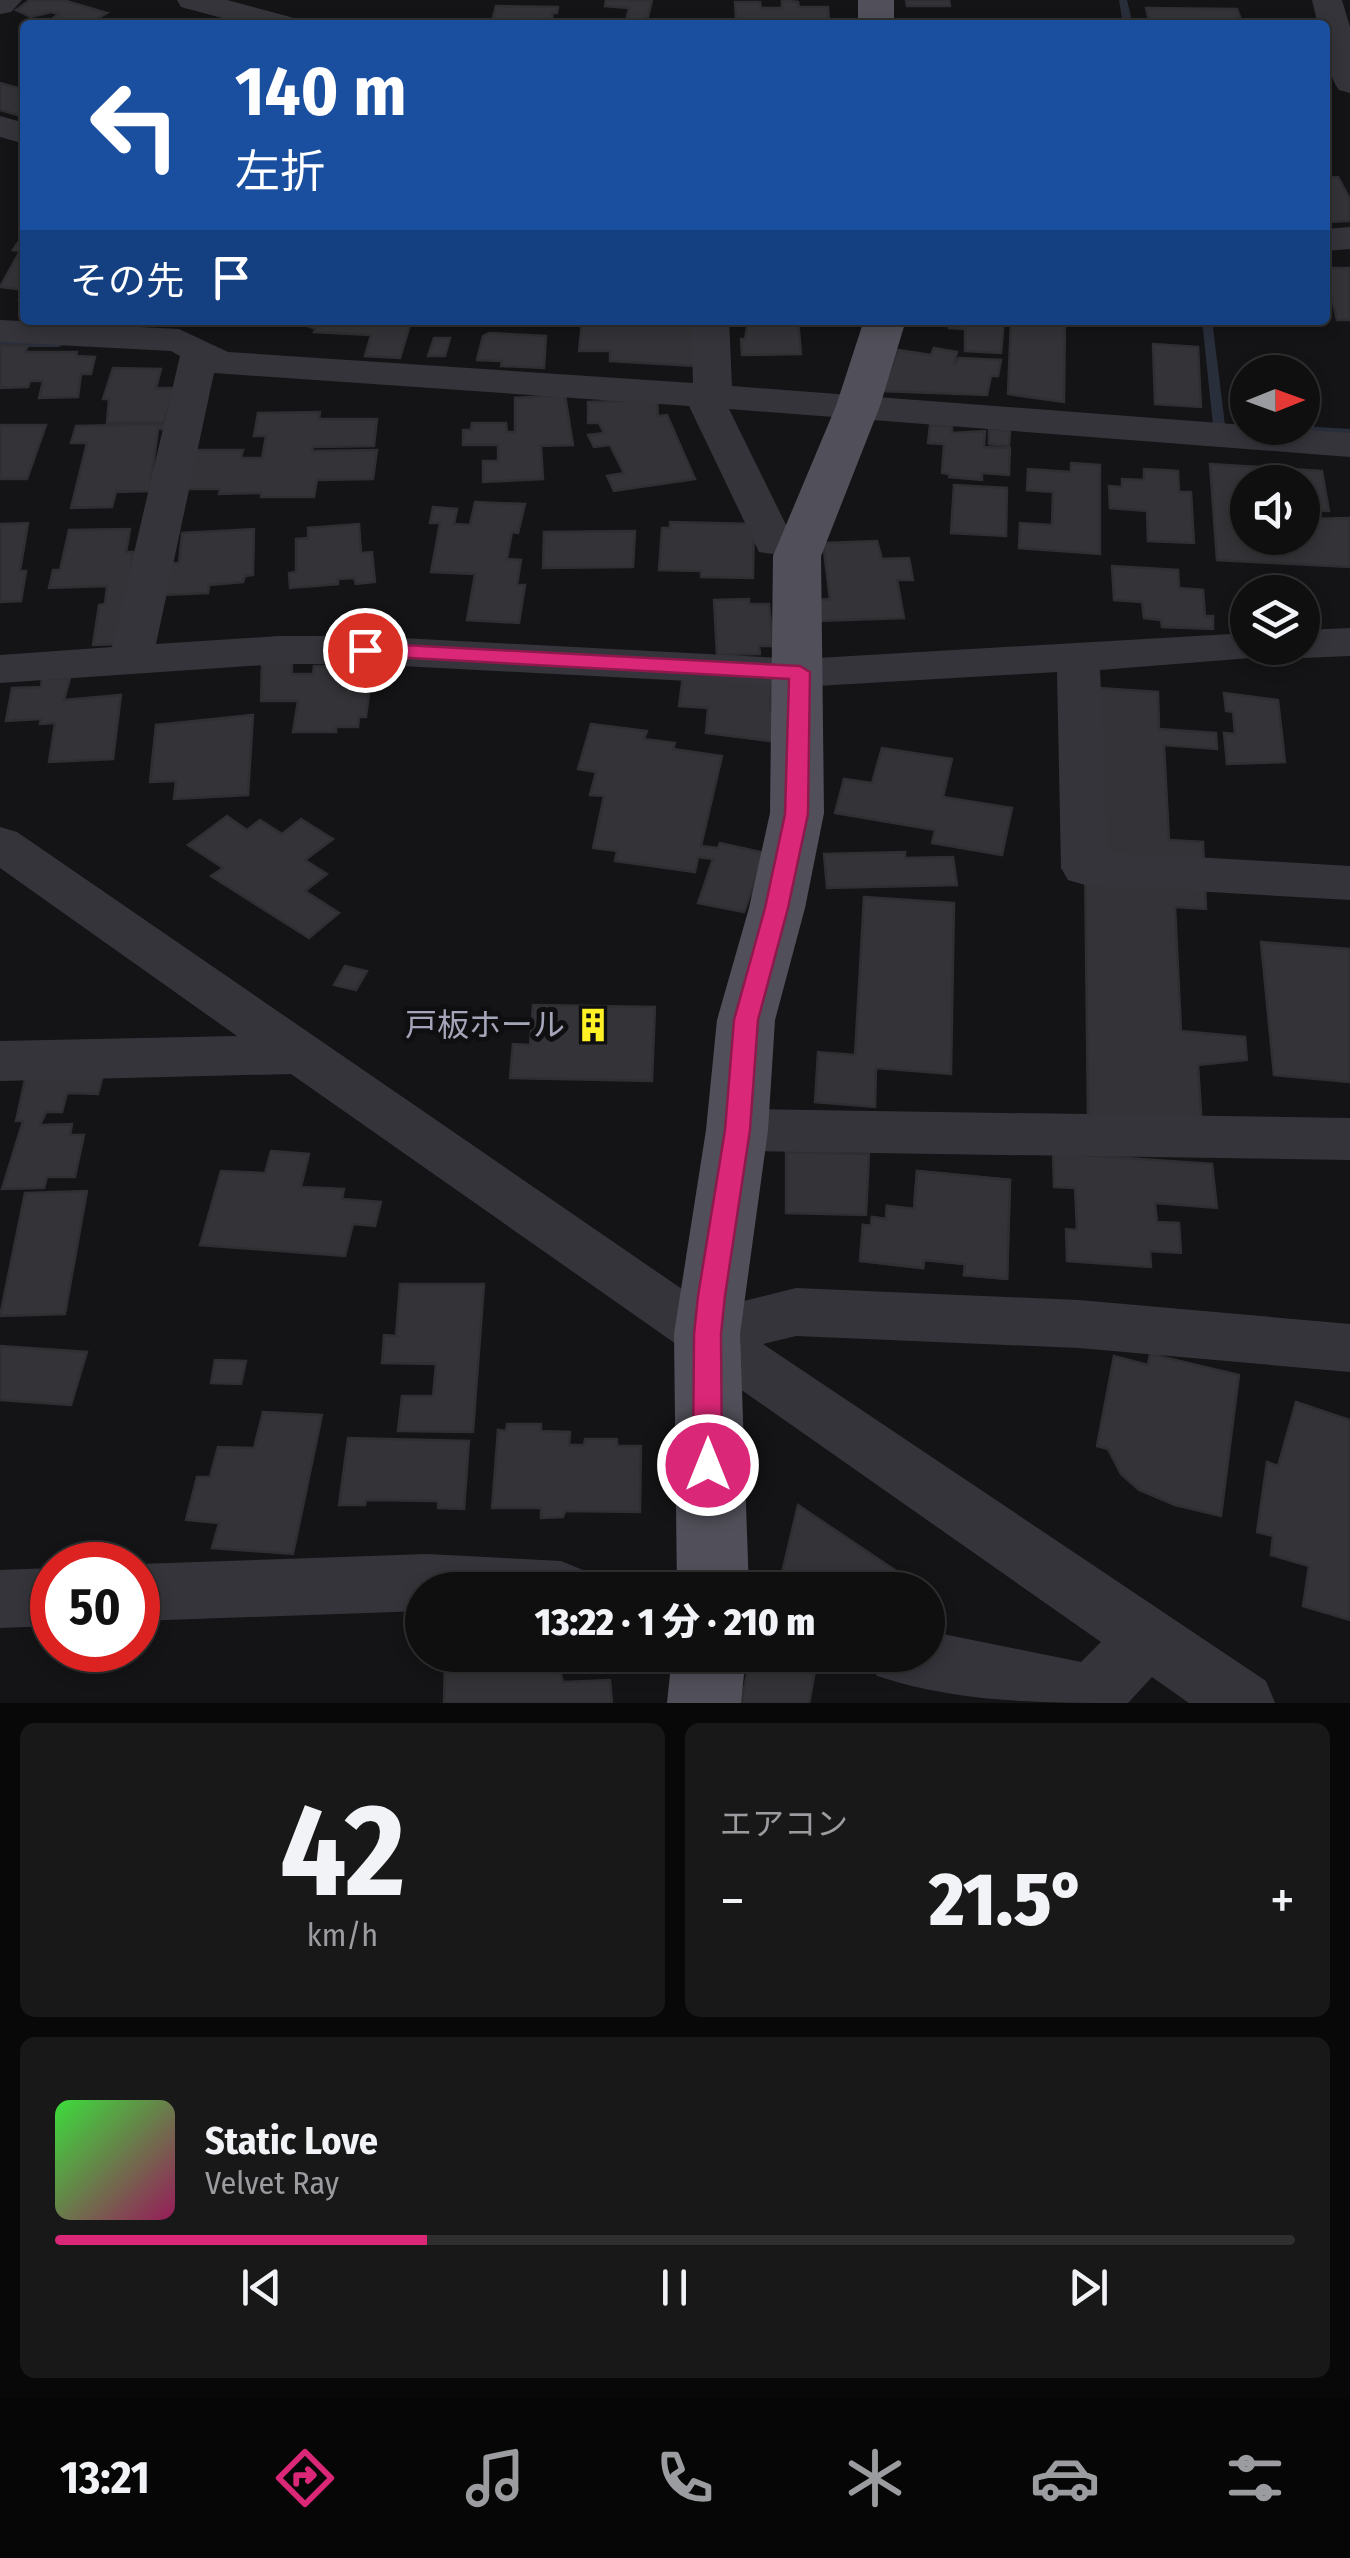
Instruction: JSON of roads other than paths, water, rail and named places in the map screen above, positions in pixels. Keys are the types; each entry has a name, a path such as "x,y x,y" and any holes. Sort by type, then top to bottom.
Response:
{"main road":[{"path":"713,1572 708,1334 721,1220 737,1130 746,1020 777,908 796,814 800,672 797,556 858,406 883,325"},
{"path":"704,1703 707,1672"}],"street":[{"path":"0,5 7,0"},
{"path":"192,0 263,20"},
{"path":"1327,0 1350,83"},
{"path":"710,325 708,396 774,543 801,545"},
{"path":"0,330 195,340 219,364 858,406 1350,445"},
{"path":"131,660 195,340"},
{"path":"1320,643 1350,642"},
{"path":"0,669 279,650 365,650 800,672 1230,648"},
{"path":"1078,657 1085,868 1350,882"},
{"path":"0,844 708,1334 776,1386 1243,1703"},
{"path":"0,1061 302,1054"},
{"path":"737,1130 1350,1140"},
{"path":"708,1334 796,1312 1079,1324 1350,1348"},
{"path":"160,1592 405,1583"},
{"path":"0,1598 30,1597"},
{"path":"945,1664 1093,1695 1147,1638"}],"waterway":[{"path":"1123,0 1127,20"},
{"path":"1208,325 1219,425"},
{"path":"0,344 59,344"},
{"path":"1320,430 1350,432"}],"place":[{"name":"戸板ホール","path":"593,1025"}]}
